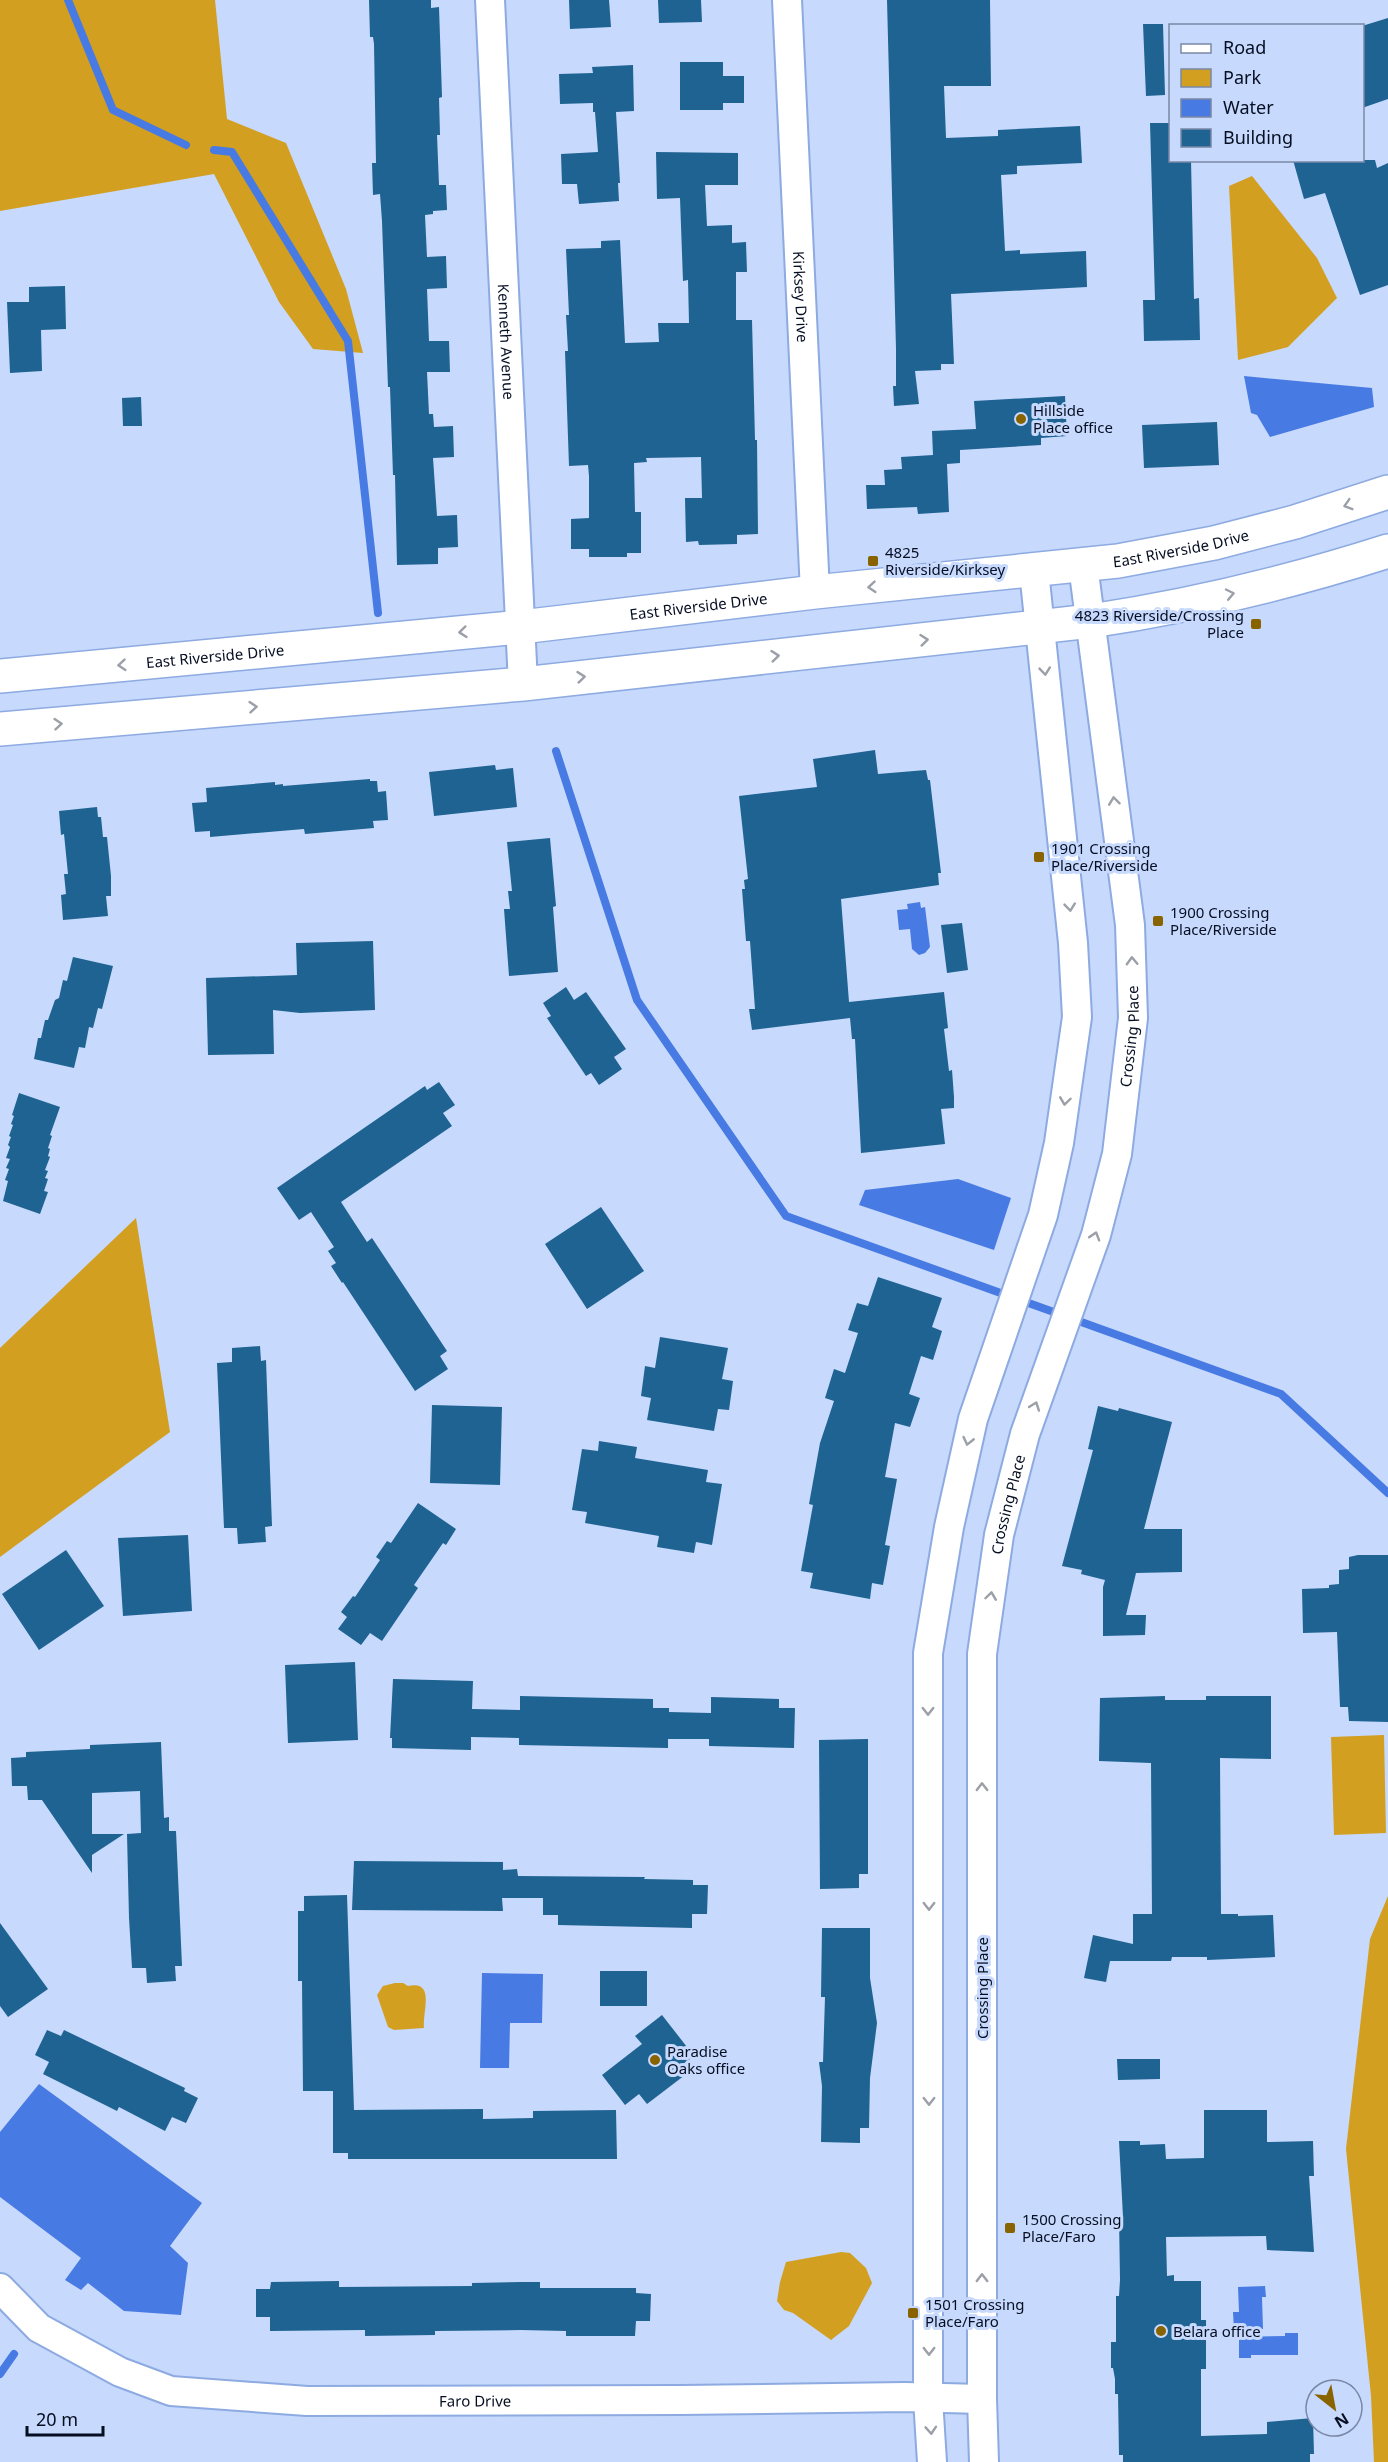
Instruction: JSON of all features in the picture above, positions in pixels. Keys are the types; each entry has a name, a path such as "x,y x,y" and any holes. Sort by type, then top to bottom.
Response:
{"main road":[{"name":"East Riverside Drive","path":"0,676 521,627 815,592 1083,565 1214,543 1295,522 1388,492"},
{"path":"0,729 523,684 1091,621 1146,613 1309,576 1388,552"}],"street":[{"name":"Kenneth Avenue","path":"490,0 523,684"},
{"name":"Kirksey Drive","path":"787,0 815,592"},
{"name":"Crossing Place","path":"984,2462 982,2399 982,1653 999,1535 1025,1434 1096,1235 1117,1154 1133,1018 1130,925 1083,565"},
{"path":"932,2462 928,2399 928,1653 949,1527 973,1419 1043,1215 1059,1143 1077,1008 1073,943 1035,571"},
{"name":"Faro Drive","path":"0,2288 39,2328 120,2372 171,2391 308,2401 905,2397 982,2399"}],"green space":[{"path":"0,0 215,0 227,119 286,143 346,289 363,353 313,349 279,302 214,174 0,211"},
{"path":"1252,176 1317,258 1337,298 1288,347 1238,360 1229,186"},
{"path":"136,1218 170,1432 0,1557 0,1348"},
{"path":"1384,1735 1386,1833 1334,1835 1331,1737"},
{"path":"1388,1896 1388,2462 1374,2462 1371,2396 1346,2149 1370,1939"},
{"path":"395,1983 408,1986 417,1985 425,1992 424,2028 394,2030 388,2027 377,1995 383,1986"},
{"path":"841,2252 850,2253 866,2268 872,2283 849,2326 831,2340 793,2313 784,2310 777,2301 786,2262"}],"water":[{"path":"1244,376 1372,388 1374,407 1270,437 1257,415 1251,413"},
{"path":"920,902 921,908 925,907 930,947 925,953 919,955 912,949 910,929 899,930 897,910 908,909 907,904"},
{"path":"958,1179 1011,1198 994,1250 859,1205 865,1190"},
{"path":"482,1973 543,1974 542,2023 510,2023 509,2068 480,2068"},
{"path":"39,2084 202,2203 170,2246 188,2263 181,2315 124,2311 88,2283 81,2290 65,2280 81,2258 0,2197 0,2132"},
{"path":"1265,2286 1266,2297 1262,2297 1263,2329 1234,2330 1233,2312 1239,2312 1238,2287"},
{"path":"1285,2333 1298,2333 1298,2355 1251,2355 1251,2358 1239,2358 1239,2337 1285,2336"}],"building":[{"path":"369,0 431,0 431,8 439,7 442,97 439,98 440,135 437,135 439,185 446,185 447,210 433,211 433,214 425,215 427,257 446,256 447,288 427,289 429,341 449,341 450,372 427,372 429,414 433,414 434,427 453,426 454,457 433,458 437,516 457,515 458,547 438,548 438,564 397,565 395,475 393,475 390,387 388,387 382,221 380,194 373,195 372,163 376,163 374,44 373,37 370,37"},
{"path":"569,0 609,0 611,27 570,29"},
{"path":"658,0 701,0 702,22 659,23"},
{"path":"887,0 990,0 991,86 944,86 946,138 998,136 998,130 1080,126 1082,163 1017,166 1017,174 1001,175 1005,251 1020,250 1020,254 1086,251 1087,287 951,294 954,364 941,364 941,370 915,371 919,404 894,406 896,349"},
{"path":"1388,18 1388,99 1364,107 1364,25"},
{"path":"1143,24 1163,24 1165,95 1146,96"},
{"path":"680,62 723,62 723,76 744,76 744,103 723,103 723,110 680,110"},
{"path":"633,65 634,111 616,112 619,201 579,204 577,184 562,184 561,154 598,152 595,112 593,112 593,103 560,104 559,74 593,73 592,67"},
{"path":"1150,123 1169,123 1169,162 1191,162 1194,299 1199,298 1200,340 1144,341 1143,300 1155,300"},
{"path":"656,152 738,153 738,185 705,185 707,226 732,225 732,243 746,242 747,272 736,272 736,320 752,320 758,534 737,535 737,544 699,545 698,541 686,542 685,498 702,498 701,457 646,458 647,462 634,463 635,512 641,512 641,553 627,553 627,557 589,557 589,549 571,549 571,519 589,518 589,476 588,465 569,466 565,351 568,351 566,315 569,315 566,249 601,248 601,241 620,240 625,343 659,342 658,323 689,323 688,280 683,281 680,198 657,199"},
{"path":"1375,160 1377,168 1388,163 1388,285 1360,295 1325,193 1304,199 1294,162"},
{"path":"65,286 66,329 41,330 42,371 10,373 7,302 29,302 29,287"},
{"path":"1065,396 1067,436 1041,438 1041,445 960,450 960,463 947,464 949,512 918,514 917,507 867,509 866,485 885,485 884,470 902,469 901,457 933,455 932,431 976,429 974,401"},
{"path":"141,397 142,426 123,426 122,398"},
{"path":"1217,422 1219,465 1144,468 1142,425"},
{"path":"875,750 878,774 926,770 928,780 930,780 941,873 938,873 939,885 841,899 849,1002 944,992 948,1028 944,1029 949,1071 952,1070 954,1108 941,1109 945,1144 861,1153 855,1039 852,1039 850,1018 752,1030 749,1009 755,1009 750,941 746,941 742,889 745,889 744,880 748,879 739,796 817,787 813,759"},
{"path":"495,765 496,770 513,768 517,807 434,816 429,772"},
{"path":"370,779 370,781 377,781 378,792 386,791 388,820 373,821 374,828 305,834 304,829 210,837 210,831 195,832 192,803 207,802 206,788 275,782 275,785 283,784 283,786"},
{"path":"97,807 98,817 101,817 103,837 107,837 111,876 111,896 106,896 108,916 63,920 61,895 66,894 64,874 68,874 59,811"},
{"path":"550,838 556,906 553,907 558,972 509,976 504,909 510,909 508,891 512,891 507,842"},
{"path":"962,923 968,970 947,973 941,925"},
{"path":"373,941 375,1010 300,1013 273,1010 274,1054 208,1055 206,978 297,975 296,943"},
{"path":"73,957 113,966 102,1009 98,1008 93,1028 89,1027 85,1048 79,1047 74,1068 34,1059 38,1038 41,1038 45,1020 48,1020 55,1000 59,998 63,980 67,981"},
{"path":"566,987 574,1000 586,992 626,1049 614,1057 622,1069 599,1085 591,1073 586,1076 547,1018 551,1016 543,1003"},
{"path":"439,1082 455,1105 443,1113 452,1126 341,1202 367,1242 372,1238 447,1351 440,1356 448,1369 415,1391 331,1266 336,1263 328,1251 334,1247 311,1212 299,1220 277,1188 425,1086 427,1090"},
{"path":"19,1093 60,1107 50,1135 52,1136 48,1156 50,1157 45,1170 48,1171 45,1178 48,1179 44,1191 48,1192 40,1214 3,1201 8,1181 5,1180 9,1169 6,1168 10,1159 6,1158 10,1147 8,1145 13,1125 11,1124 14,1116 12,1115"},
{"path":"601,1207 644,1271 587,1309 545,1244"},
{"path":"878,1277 942,1298 932,1327 942,1331 933,1360 921,1356 909,1394 920,1398 910,1427 895,1423 885,1477 897,1479 885,1545 890,1546 883,1585 872,1583 870,1599 810,1588 813,1573 801,1571 813,1505 809,1504 820,1443 834,1401 825,1398 834,1369 845,1373 858,1333 848,1330 857,1303 868,1306"},
{"path":"660,1337 728,1348 722,1379 733,1381 729,1410 718,1409 714,1431 647,1420 651,1398 641,1396 645,1366 655,1368"},
{"path":"260,1346 261,1361 266,1360 272,1526 265,1527 266,1542 238,1544 237,1528 224,1528 217,1363 232,1362 232,1348"},
{"path":"432,1405 502,1407 500,1485 430,1483"},
{"path":"1098,1406 1118,1411 1119,1408 1172,1422 1144,1529 1182,1529 1182,1572 1136,1573 1126,1615 1146,1615 1145,1635 1103,1636 1105,1580 1081,1574 1082,1570 1062,1566 1093,1450 1088,1449"},
{"path":"599,1441 637,1447 635,1458 708,1470 706,1482 722,1484 712,1545 696,1542 694,1553 657,1547 659,1536 585,1523 587,1512 572,1510 582,1449 598,1451"},
{"path":"418,1503 456,1529 446,1545 443,1543 414,1585 418,1588 382,1641 370,1633 361,1645 338,1629 347,1617 341,1612 353,1596 355,1597 380,1560 376,1557 387,1541 391,1543"},
{"path":"188,1535 192,1611 123,1616 118,1538"},
{"path":"66,1550 104,1606 39,1650 2,1594"},
{"path":"1388,1555 1388,1722 1349,1721 1348,1707 1340,1707 1337,1632 1303,1633 1302,1589 1329,1588 1329,1585 1339,1584 1339,1570 1349,1569 1349,1557"},
{"path":"355,1662 358,1740 288,1743 285,1665"},
{"path":"393,1679 473,1681 472,1709 520,1710 520,1696 653,1699 653,1708 669,1708 669,1712 711,1713 711,1697 779,1699 779,1708 795,1708 794,1748 709,1746 709,1739 668,1739 668,1748 519,1745 519,1738 471,1737 471,1750 392,1748 392,1738 390,1738"},
{"path":"1165,1696 1165,1700 1206,1700 1206,1696 1271,1696 1271,1759 1220,1758 1221,1914 1273,1915 1275,1957 1207,1960 1207,1957 1172,1957 1171,1961 1110,1961 1106,1982 1084,1978 1093,1935 1133,1944 1133,1914 1152,1914 1151,1763 1099,1761 1100,1698"},
{"path":"868,1739 868,1874 859,1874 859,1888 820,1889 819,1740"},
{"path":"161,1742 164,1818 169,1817 169,1831 176,1831 182,1966 175,1966 176,1981 147,1983 146,1968 132,1968 129,1918 127,1834 141,1833 140,1791 92,1793 92,1834 124,1834 92,1855 92,1873 42,1800 28,1800 27,1786 12,1786 11,1758 26,1757 26,1752 90,1749 90,1745"},
{"path":"354,1861 503,1862 503,1870 517,1869 518,1876 645,1877 644,1879 693,1880 693,1885 708,1885 707,1914 692,1914 692,1928 558,1925 558,1915 543,1915 543,1898 502,1898 503,1911 352,1910"},
{"path":"347,1895 354,2110 483,2109 483,2119 533,2118 533,2111 616,2110 617,2159 348,2159 348,2153 333,2153 333,2091 303,2091 302,1981 298,1981 298,1911 304,1911 304,1896"},
{"path":"0,1923 48,1989 8,2017 0,2006"},
{"path":"822,1928 870,1928 870,1978 877,2023 870,2078 869,2128 860,2128 860,2143 821,2142 822,2086 819,2062 823,2062 825,1997 821,1997"},
{"path":"600,1971 647,1971 647,2006 600,2006"},
{"name":"Paradise Oaks office","path":"662,2015 694,2056 683,2064 687,2069 683,2072 685,2075 647,2104 639,2094 625,2105 602,2075 642,2044 635,2036"},
{"path":"47,2030 61,2036 64,2030 185,2088 184,2091 198,2098 186,2123 172,2117 165,2131 119,2107 117,2111 43,2074 49,2062 35,2055"},
{"path":"1117,2059 1160,2059 1160,2079 1118,2080"},
{"path":"1204,2110 1267,2110 1267,2142 1313,2141 1314,2176 1309,2176 1314,2252 1267,2250 1266,2236 1166,2237 1167,2276 1174,2275 1174,2281 1201,2281 1201,2320 1206,2320 1206,2369 1201,2369 1201,2436 1267,2434 1267,2422 1304,2419 1304,2438 1314,2438 1314,2454 1310,2454 1310,2462 1123,2462 1123,2455 1119,2455 1118,2394 1115,2394 1115,2379 1113,2368 1111,2368 1111,2342 1116,2342 1116,2296 1119,2296 1120,2280 1119,2217 1123,2217 1119,2141 1140,2141 1140,2145 1165,2144 1166,2159 1204,2158"},
{"path":"339,2281 339,2287 472,2286 472,2283 540,2282 540,2288 636,2288 636,2293 651,2294 650,2321 636,2321 635,2336 566,2336 566,2331 521,2330 435,2331 435,2335 365,2336 365,2330 270,2331 270,2317 256,2317 256,2289 270,2289 271,2282"}],"waterway":[{"path":"68,0 113,110 186,145"},
{"path":"214,150 232,152 348,341 378,613"},
{"path":"556,751 637,1000 786,1216 1062,1315"},
{"path":"1073,1319 1281,1394 1388,1493"},
{"path":"0,2374 14,2354"}],"place":[{"name":"Hillside Place office","path":"1021,419"},
{"name":"4825 Riverside/Kirksey","path":"873,561"},
{"name":"4823 Riverside/Crossing Place","path":"1256,624"},
{"name":"1901 Crossing Place/Riverside","path":"1039,857"},
{"name":"1900 Crossing Place/Riverside","path":"1158,921"},
{"name":"Paradise Oaks office","path":"655,2060"},
{"name":"1500 Crossing Place/Faro","path":"1010,2228"},
{"name":"1501 Crossing Place/Faro","path":"913,2313"},
{"name":"Belara office","path":"1161,2331"}]}
